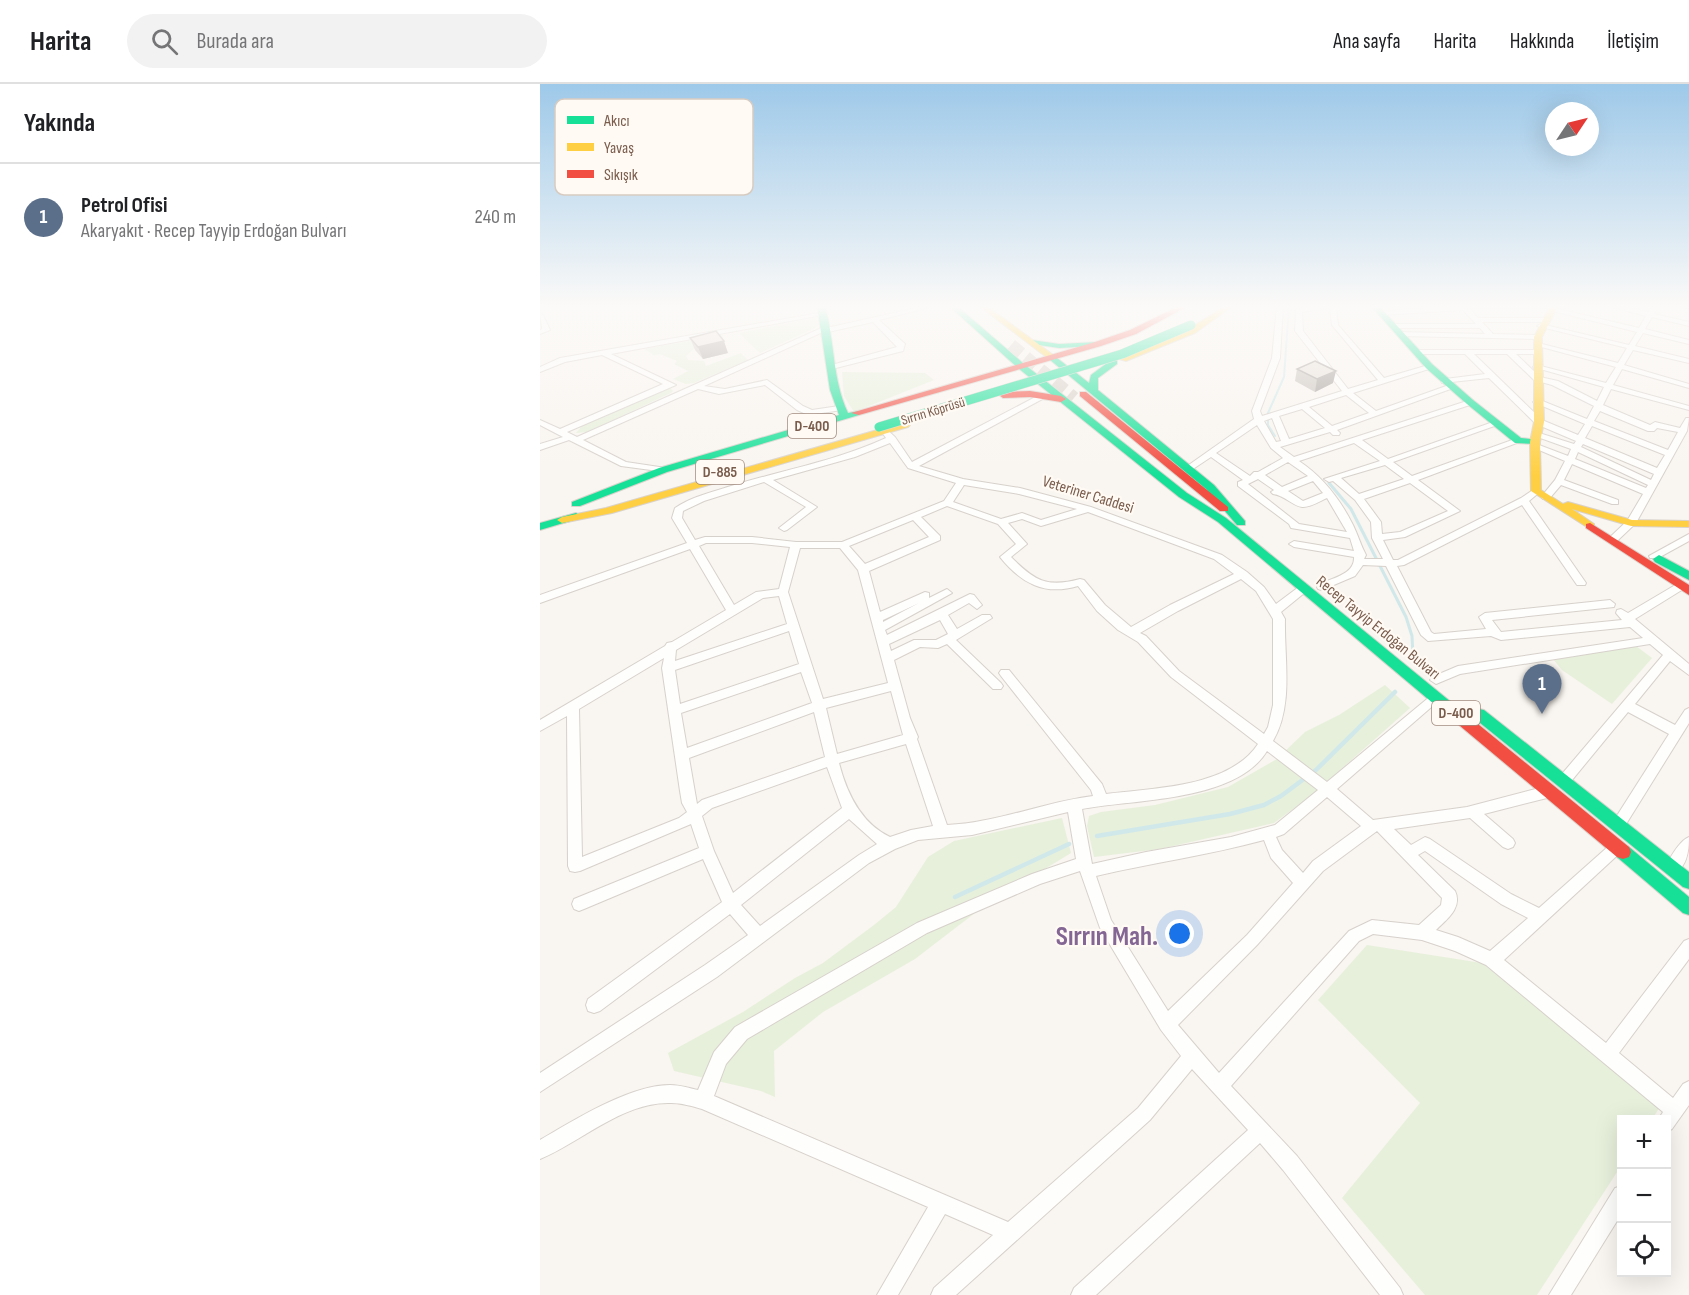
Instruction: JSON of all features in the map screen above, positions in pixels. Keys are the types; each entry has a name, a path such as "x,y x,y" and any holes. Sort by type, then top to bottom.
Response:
{"main road":[{"path":"830,363 842,413"},
{"path":"974,380 992,372 1000,363"},
{"path":"1021,363 1021,366 1043,389"},
{"name":"D-400","path":"540,515 576,504 663,470 842,413 974,380 1033,363"},
{"name":"D-400","path":"1059,363 1072,373 1080,394 1183,495 1229,519"},
{"name":"Sırrın Köprüsü","path":"882,429 1095,363"},
{"path":"1043,389 1072,373 1112,363"},
{"path":"882,429 1003,395 1043,389 1080,394 1101,369 1113,363"},
{"path":"1426,363 1518,441 1537,437"},
{"path":"1539,363 1537,437 1541,494"},
{"name":"D-400","path":"1080,394 1210,487 1229,519"},
{"name":"Recep Tayyip Erdoğan Bulvarı","path":"1080,394 1229,519 1304,588 1437,697 1547,792 1689,907"},
{"name":"D-885","path":"576,504 761,448 882,429"},
{"name":"D-885","path":"540,527 882,429"},
{"path":"1541,494 1575,507 1631,522 1689,524"},
{"path":"1541,494 1686,584"},
{"name":"Recep Tayyip Erdoğan Bulvarı","path":"1229,519 1322,587 1453,693"},
{"path":"1613,538 1654,556 1686,584"},
{"name":"D-400","path":"1470,706 1689,882"}],"street":[{"path":"540,370 557,363"},
{"path":"623,363 668,384 687,390"},
{"path":"540,447 574,439 696,386 741,363"},
{"path":"831,368 851,363"},
{"path":"1274,363 1256,411 1267,418 1286,442"},
{"path":"1324,363 1346,391 1375,414"},
{"path":"1367,363 1381,379"},
{"path":"1478,363 1492,375 1537,437 1569,459 1650,489"},
{"path":"1523,363 1537,373 1598,406 1651,429 1655,425 1683,432"},
{"path":"1614,363 1689,386"},
{"path":"1294,544 1361,558 1373,563 1400,563 1524,500 1541,494 1559,481 1622,363"},
{"path":"1187,469 1267,418 1381,379 1429,366"},
{"path":"1537,373 1609,385 1689,408"},
{"path":"1274,446 1375,414 1449,384 1492,375"},
{"path":"696,386 718,392 767,382 800,408 811,413 842,413"},
{"path":"560,432 668,384"},
{"path":"732,611 677,518 678,510 686,505 765,478 856,455 882,429 911,466 1043,389"},
{"path":"1353,536 1294,526 1294,522 1241,484 1292,458 1353,441 1470,402"},
{"path":"1537,402 1670,454"},
{"path":"1302,405 1331,429 1386,462 1455,511 1402,535 1377,538"},
{"path":"1267,418 1274,446 1317,479 1329,494 1347,522 1361,558 1355,571 1322,587"},
{"path":"1613,538 1631,522 1689,420"},
{"path":"540,422 624,464 663,470"},
{"path":"1261,498 1317,479 1335,478 1386,462 1496,424"},
{"path":"1537,437 1578,444 1658,472"},
{"path":"1358,498 1518,441"},
{"path":"1578,444 1650,489"},
{"path":"1210,453 1281,490 1302,505 1329,494"},
{"name":"Veteriner Caddesi","path":"911,466 963,482 1020,491 1088,509 1218,557 1260,589 1275,611"},
{"path":"765,478 812,507 784,528"},
{"path":"1335,478 1358,498 1376,522 1377,538 1388,564 1427,635 1432,638 1494,632"},
{"path":"1559,481 1615,502"},
{"path":"540,599 705,540 843,545 946,503 963,482"},
{"path":"1524,500 1581,583"},
{"path":"946,503 1001,522 1022,544 1005,557 1028,579 1053,589 1080,582 1101,608 1122,627 1142,639 1175,674 1410,853 1408,855 1450,896 1448,908 1422,933"},
{"path":"1001,522 1022,516 1041,523 1088,509"},
{"path":"863,569 936,538 914,516"},
{"path":"1654,556 1689,537"},
{"path":"796,545 783,592 819,705 837,776 850,810 866,829 890,844"},
{"path":"843,545 863,569 894,686 942,832"},
{"path":"1132,633 1174,608 1243,574"},
{"path":"1610,604 1485,617 1494,632 1501,636 1626,618 1686,584"},
{"path":"540,1083 759,938 864,859 890,844 917,834 970,829 1074,804 1169,794 1201,786 1239,767 1266,743 1276,721 1279,619 1275,611 1304,588"},
{"path":"540,726 760,595 783,592"},
{"path":"878,623 925,596"},
{"path":"878,623 949,597 903,633"},
{"path":"884,642 970,598 977,605"},
{"path":"942,614 952,638 997,686"},
{"path":"888,658 918,643 938,644 986,618"},
{"path":"1626,618 1689,671"},
{"path":"668,668 793,626"},
{"path":"1436,680 1458,670 1653,640"},
{"path":"671,646 668,668 669,688 675,710 689,803 707,851 731,904 759,938"},
{"path":"1563,781 1670,654"},
{"path":"675,710 805,666"},
{"path":"1005,673 1097,788 1101,800"},
{"path":"681,756 819,705 894,686"},
{"path":"703,1100 720,1058 741,1033 922,928 1037,879 1085,867 1231,843 1279,830 1437,697"},
{"path":"573,705 575,866 672,827 707,804 833,760 912,738"},
{"path":"1626,705 1677,732"},
{"path":"1618,825 1689,713"},
{"path":"1167,1024 1252,940 1318,866 1375,826 1472,812 1547,792"},
{"path":"1074,804 1085,867 1105,923 1167,1024 1192,1056 1290,1163 1393,1295"},
{"path":"594,1005 731,904 850,810"},
{"path":"1472,812 1508,843"},
{"path":"1268,833 1276,854 1302,882"},
{"path":"1410,853 1425,843 1506,899 1540,916"},
{"path":"1672,868 1689,843"},
{"path":"1492,960 1616,848"},
{"path":"579,904 707,851"},
{"path":"1220,1084 1354,936 1372,927 1422,933 1458,944 1492,960 1607,1055 1668,1115"},
{"path":"1607,1055 1689,946"},
{"path":"941,1295 1144,1114 1192,1056"},
{"path":"1671,1116 1689,1090"},
{"path":"540,1150 597,1118 630,1103 668,1094 703,1100 1011,1233"},
{"path":"1081,1295 1261,1130"},
{"path":"887,1295 942,1202"},
{"path":"1559,1295 1617,1203"}],"green space":[{"path":"705,363 706,366 715,363 742,363 694,383 686,384 673,379 688,371 674,364"},
{"path":"842,372 925,373 934,380 854,412 844,396"},
{"path":"670,388 673,391 671,393 587,432 576,433 582,426"},
{"path":"1636,646 1652,658 1612,704 1562,670 1553,659"},
{"path":"1385,685 1410,708 1312,795 1274,823 1160,849 1094,857 1087,826 1089,816 1101,812 1155,805 1228,787 1277,759 1305,732 1339,715"},
{"path":"1062,818 1071,853 984,906 915,959 823,1012 774,1051 775,1097 761,1091 674,1071 668,1053 743,1012 795,978 823,963 874,925 896,907 928,857 954,841"},
{"path":"1367,945 1482,963 1660,1107 1655,1115 1617,1115 1617,1172 1537,1295 1425,1295 1342,1198 1420,1103 1318,1000"}],"building":[{"path":"1312,363 1318,363 1336,371 1317,379 1297,369"}],"waterway":[{"path":"1275,436 1268,425 1268,413 1284,377 1285,363"},
{"path":"1329,483 1351,509 1406,617 1412,636 1413,656"},
{"path":"1097,836 1230,814 1264,805 1281,796 1316,770 1395,692"},
{"path":"955,897 1069,844"}],"tunnel":[{"path":"1032,363 1074,398"}],"traffic: fast":[{"path":"830,363 835,390 845,417"},
{"path":"1017,363 1021,366"},
{"path":"1059,363 1210,487 1241,523"},
{"path":"879,427 1094,363"},
{"path":"1093,392 1094,377 1113,363"},
{"path":"1426,363 1518,441 1535,442"},
{"path":"1021,366 1183,495 1222,520 1452,711"},
{"path":"576,504 663,470 856,413"},
{"path":"540,527 576,516"},
{"path":"1659,559 1689,576"},
{"path":"1479,714 1689,882"},
{"path":"1623,852 1689,907"}],"traffic: slow":[{"path":"1538,363 1539,422 1535,442 1536,491 1590,526"},
{"path":"562,520 608,511 905,425"},
{"path":"1568,505 1631,523 1689,524"}],"traffic: jam":[{"path":"856,413 1033,363"},
{"path":"1003,395 1030,394 1061,399"},
{"path":"1083,394 1224,509"},
{"path":"1590,526 1689,591"},
{"path":"1452,711 1623,852"}],"place":[{"name":"Petrol Ofisi","path":"1542,714"}],"district":[{"name":"Sırrın Mah.","path":"1107,937"}]}
